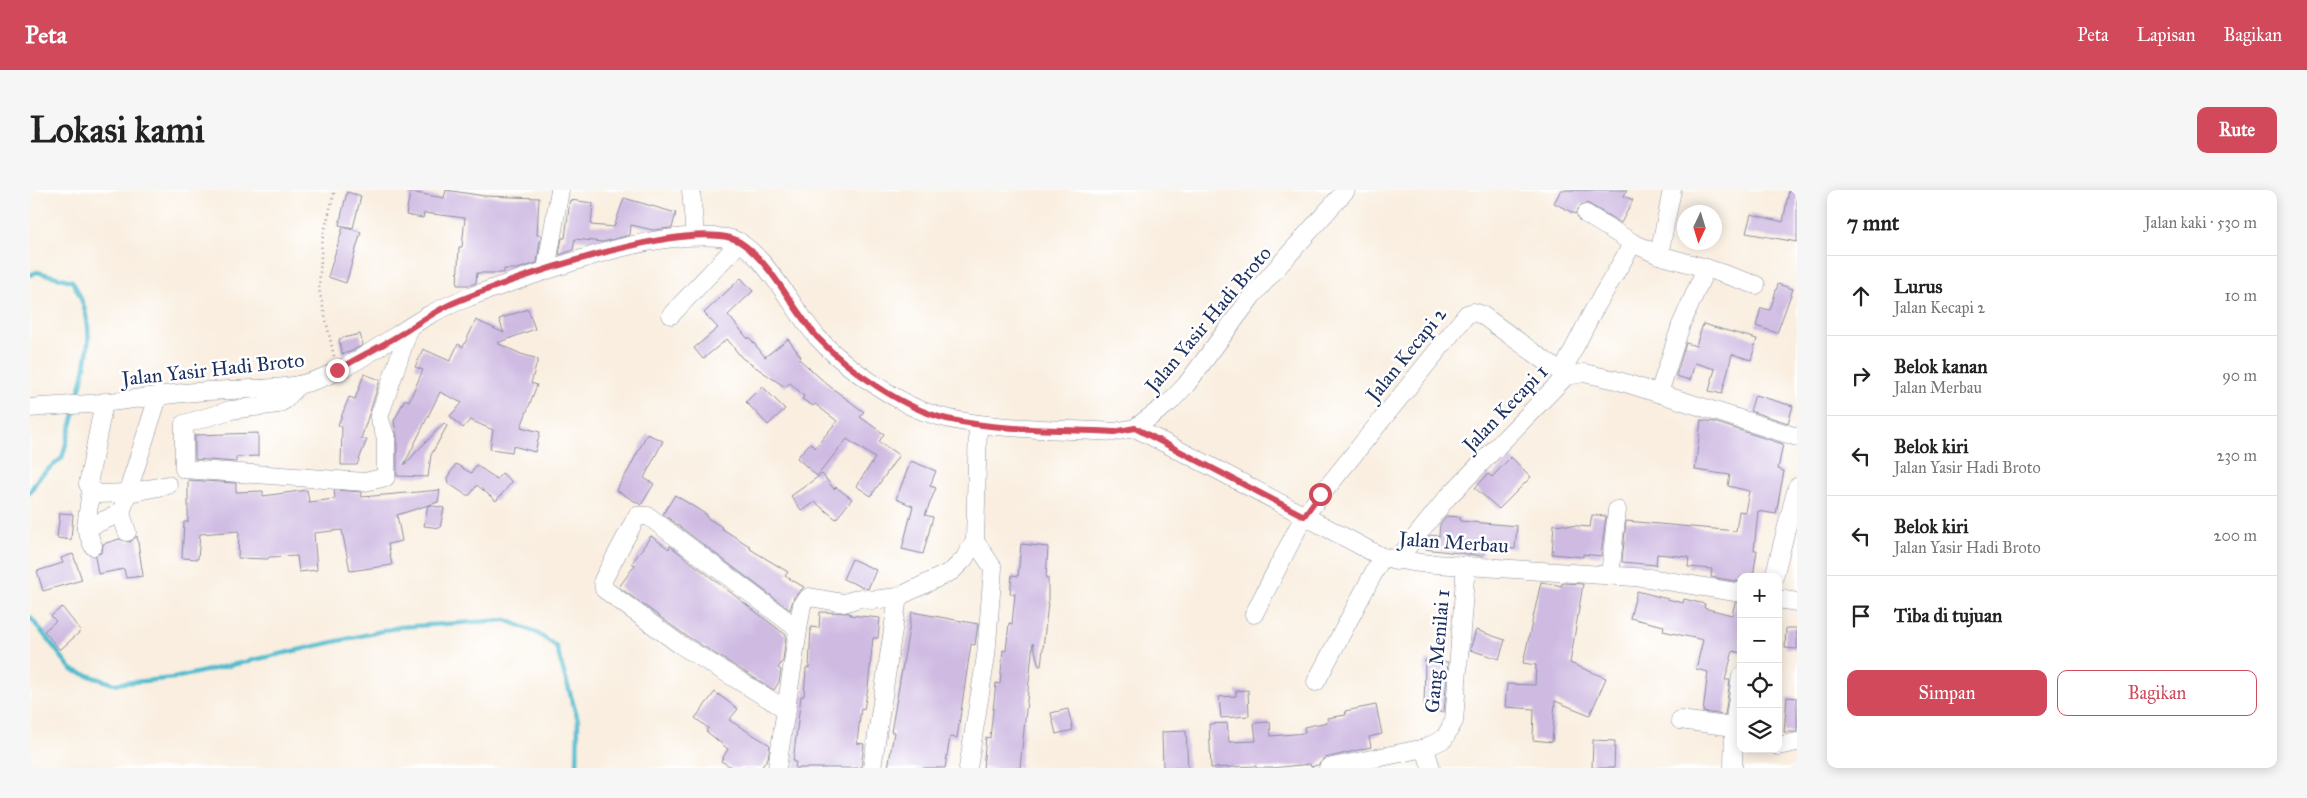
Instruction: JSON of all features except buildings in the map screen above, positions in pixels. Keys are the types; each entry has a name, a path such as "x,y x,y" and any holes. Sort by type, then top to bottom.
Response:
{"street":[{"path":"546,270 560,190"},
{"path":"691,190 695,236"},
{"name":"Jalan Yasir Hadi Broto","path":"30,408 104,402 159,394 298,385 337,370 409,329 427,316 451,304 603,251 695,236 731,238 740,242 759,258 817,337 849,368 910,405 945,418 978,424 1114,432 1135,428 1170,402 1186,385 1252,296 1346,190"},
{"path":"1659,255 1672,190"},
{"path":"1586,214 1634,243 1659,255 1756,285"},
{"path":"671,315 740,242"},
{"path":"1564,374 1592,313 1634,243"},
{"path":"1659,393 1681,325 1706,268"},
{"name":"Jalan Kecapi 2","path":"1304,516 1466,314 1474,312 1482,315 1564,374"},
{"path":"298,385 285,400 278,404 231,410 184,424 184,470 365,482 386,477 386,438 379,417 409,329"},
{"name":"Jalan Kecapi 1","path":"1316,682 1389,559 1564,374 1584,373 1616,380 1797,437"},
{"path":"127,532 121,513 159,394"},
{"path":"104,402 88,484 91,489 97,494 128,493 168,485"},
{"path":"777,768 788,710 802,604 809,597 844,603 860,598 872,600 898,597 952,571 964,559 975,541 978,424"},
{"name":"Jalan Merbau","path":"1135,428 1389,559 1649,578 1737,592"},
{"path":"1775,573 1797,487"},
{"path":"91,489 86,528 93,546"},
{"path":"1610,575 1617,510"},
{"path":"86,528 121,513"},
{"path":"788,710 679,644 604,589 603,580 637,516 648,516 798,629"},
{"path":"1254,614 1304,516"},
{"path":"968,768 986,656 994,568 975,541"},
{"name":"Gang Menilai 1","path":"1328,768 1425,748 1444,739 1454,721 1466,565"},
{"path":"872,768 898,597"},
{"path":"1782,600 1797,602"},
{"path":"1737,705 1734,727 1737,742"},
{"path":"1680,720 1734,727"},
{"path":"1782,745 1797,742"},
{"path":"1425,748 1431,768"},
{"path":"1733,768 1737,751"}],"path":[{"path":"335,190 322,240 319,290 337,370"}],"waterway":[{"path":"30,275 37,272 72,281 80,297 88,326 88,340 85,369 77,401"},
{"path":"30,492 39,477 62,458 76,408"},
{"path":"30,617 72,670 114,684 174,678 400,627 506,620 535,632 556,646 578,720 577,768"}],"route":[{"path":"337,370 409,329 427,316 451,304 578,259 627,246 695,236 731,238 740,242 759,258 817,337 849,368 910,405 945,418 978,424 1114,432 1135,428 1212,466 1304,516 1320,494"}]}
